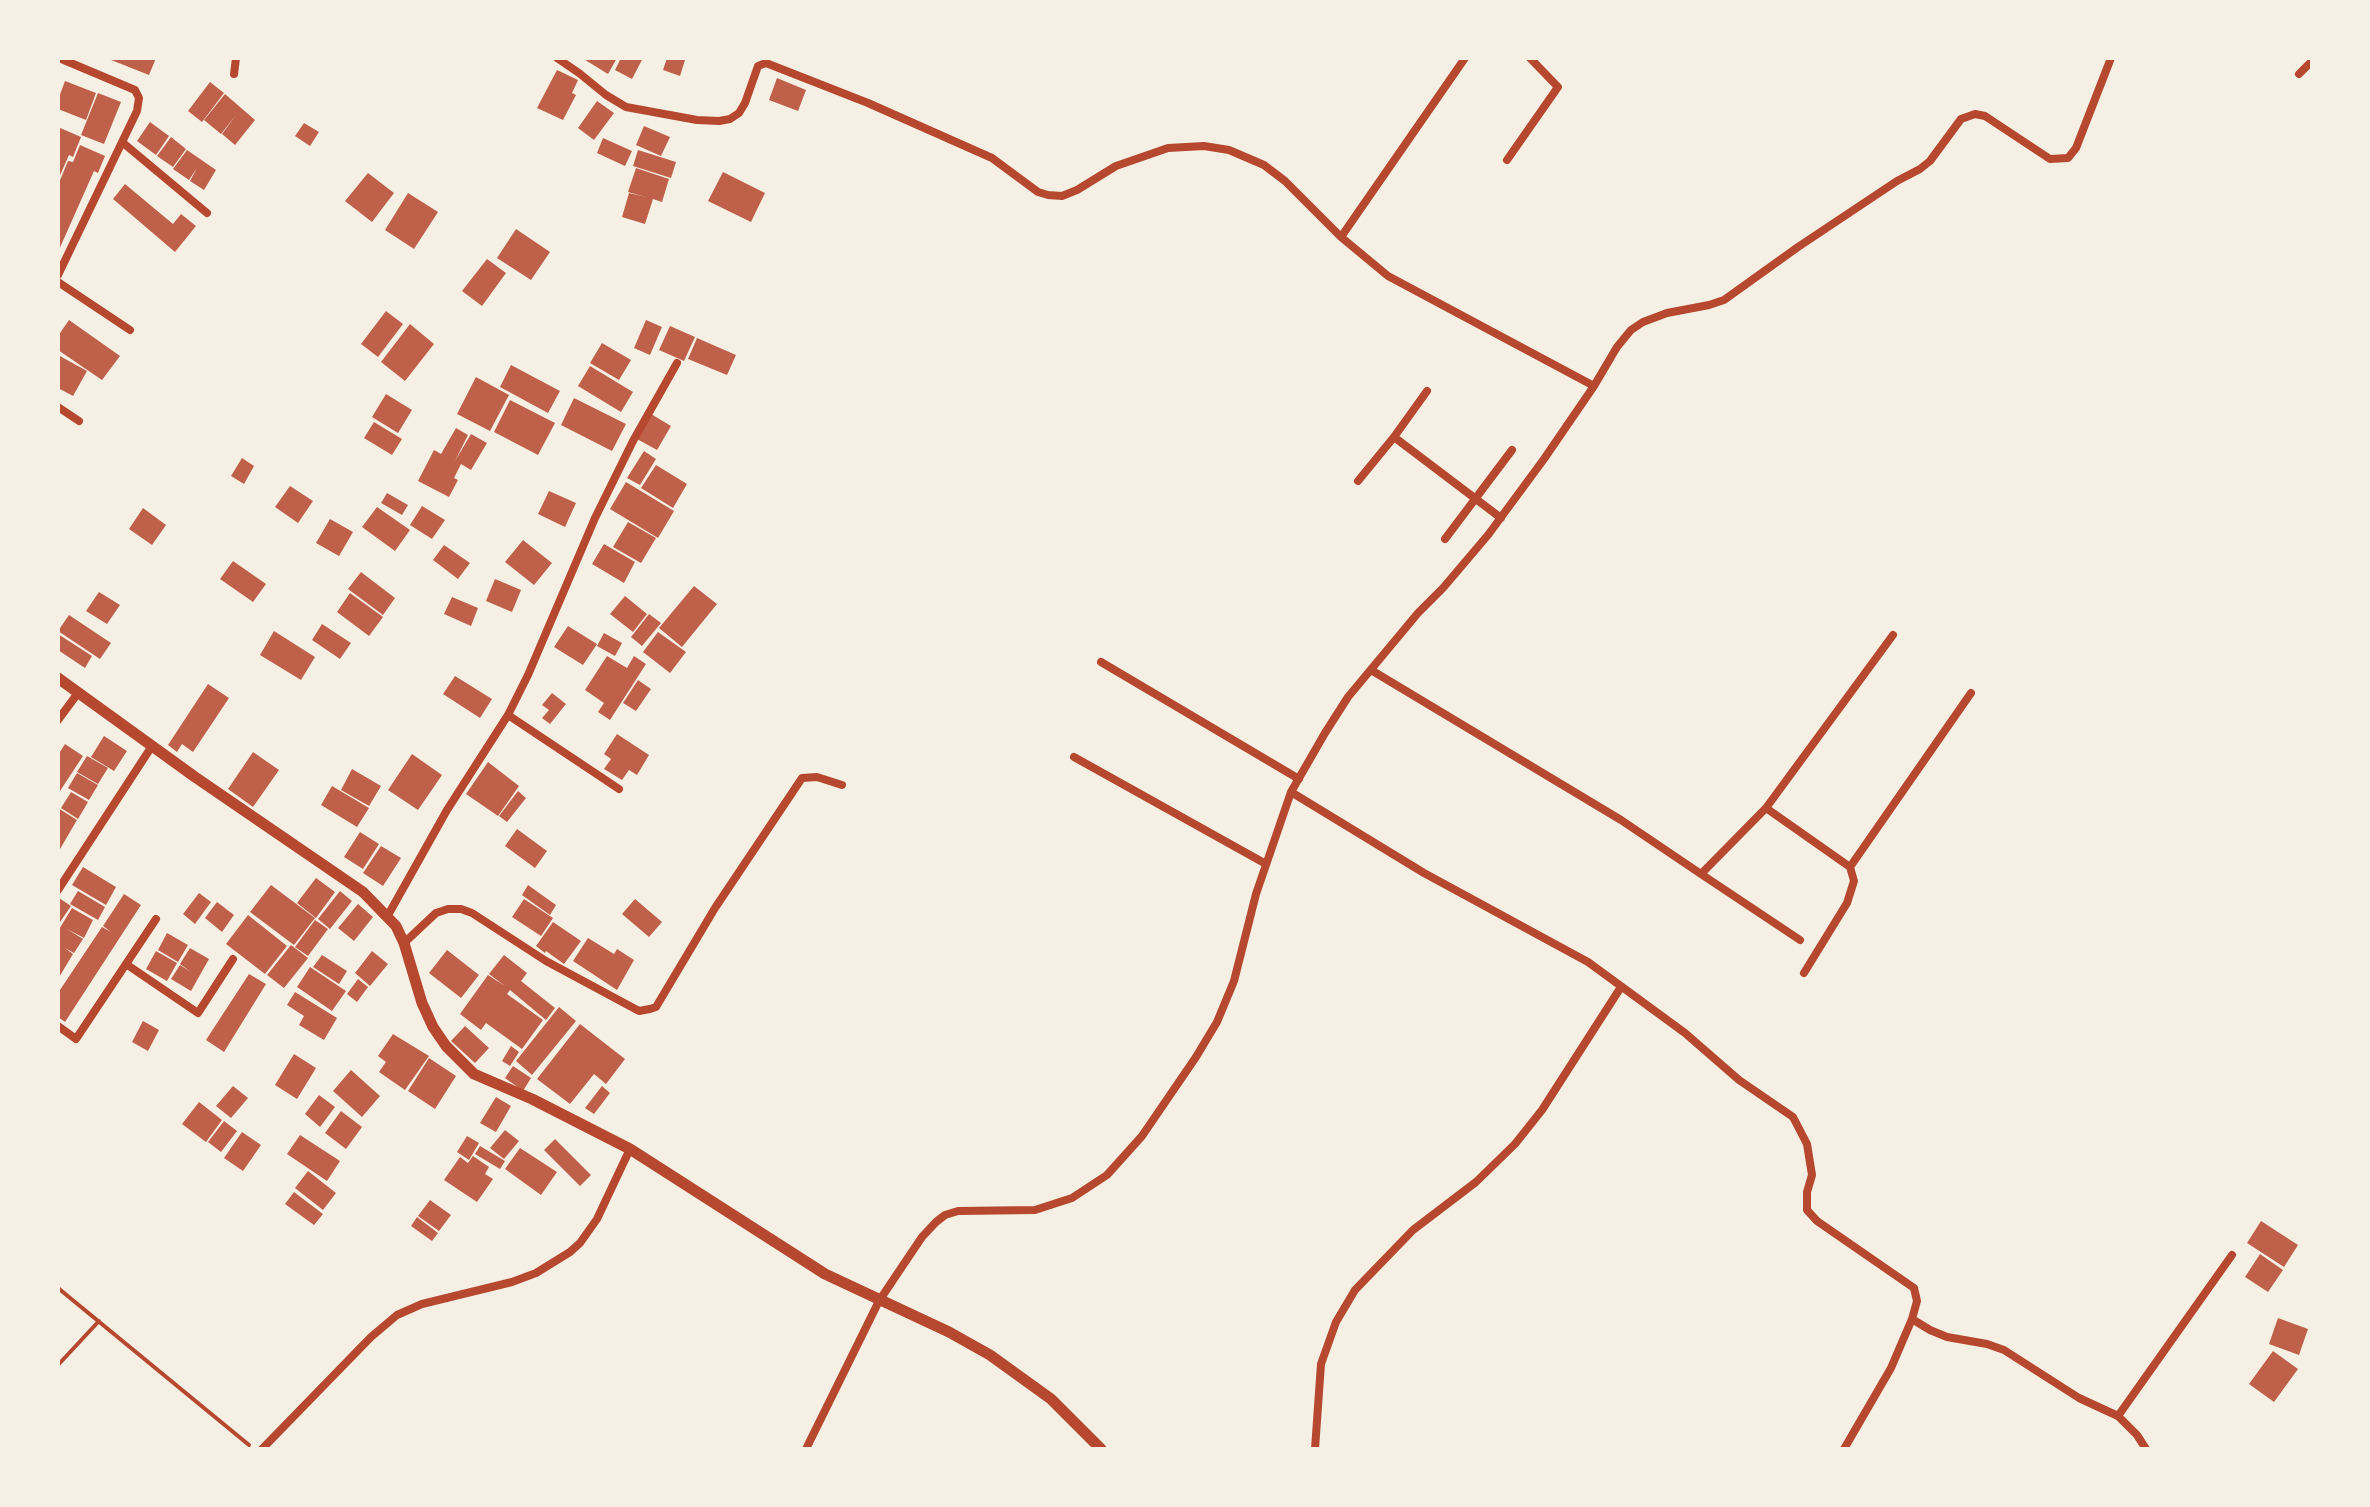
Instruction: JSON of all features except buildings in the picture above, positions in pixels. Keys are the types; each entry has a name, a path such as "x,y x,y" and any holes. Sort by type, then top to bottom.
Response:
{"street":[{"path":"234,74 236,58"},
{"path":"557,58 626,107 685,119 719,121 739,113 758,66 766,63 868,103 992,158 1038,192 1048,195 1062,196 1116,166 1168,148 1204,146 1245,155 1285,181 1341,237 1401,284 1594,386"},
{"path":"1341,237 1465,58"},
{"path":"1507,160 1558,87 1530,58"},
{"path":"806,1449 879,1301 922,1237 945,1215 973,1210 1035,1210 1055,1205 1083,1192 1107,1175 1133,1146 1217,1022 1234,981 1256,894 1291,792 1348,697 1501,518 1631,330 1667,313 1724,300 1798,247 1920,169 1930,161 1961,119 1975,114 1985,116 2050,159 2068,158 2076,148 2111,58"},
{"path":"58,70 61,59 135,90 139,103 58,275"},
{"path":"2299,74 2312,61"},
{"path":"122,142 207,213"},
{"path":"58,282 130,330"},
{"path":"387,917 447,810 508,715 608,492 677,363"},
{"path":"1358,481 1427,391"},
{"path":"58,407 79,421"},
{"path":"1394,437 1501,518"},
{"path":"1445,539 1512,450"},
{"path":"1701,874 1766,808 1893,635"},
{"path":"1101,662 1299,779"},
{"path":"1371,670 1621,820 1800,940"},
{"path":"58,678 353,884 396,926 427,1015 446,1046 474,1074 532,1099 630,1149 825,1274 949,1332 1018,1373 1051,1399 1101,1449"},
{"path":"58,720 78,693"},
{"path":"1850,867 1971,693"},
{"path":"508,715 619,789"},
{"path":"58,890 152,746"},
{"path":"1074,757 1266,864"},
{"path":"404,943 436,913 461,909 546,961 639,1011 656,1007 715,908 802,778 817,777 842,785"},
{"path":"1291,792 1424,873 1575,954 1685,1033 1739,1080 1793,1117 1807,1144 1812,1175 1807,1192 1807,1210 1817,1221 1914,1288 1917,1301 1891,1368 1844,1449"},
{"path":"1766,808 1850,867 1854,881 1847,903 1804,973"},
{"path":"58,1026 76,1039 156,919"},
{"path":"126,964 198,1013 233,959"},
{"path":"1315,1449 1321,1364 1336,1322 1355,1290 1413,1230 1476,1182 1515,1144 1542,1110 1621,987"},
{"path":"262,1449 371,1337 397,1315 422,1304 512,1282 536,1273 570,1252 597,1219 630,1149"},
{"path":"2118,1416 2232,1255"},
{"path":"1912,1319 1947,1337 2004,1350 2079,1398 2118,1416 2146,1449"}],"path":[{"path":"58,1288 254,1449"},
{"path":"58,1365 99,1321"}]}
